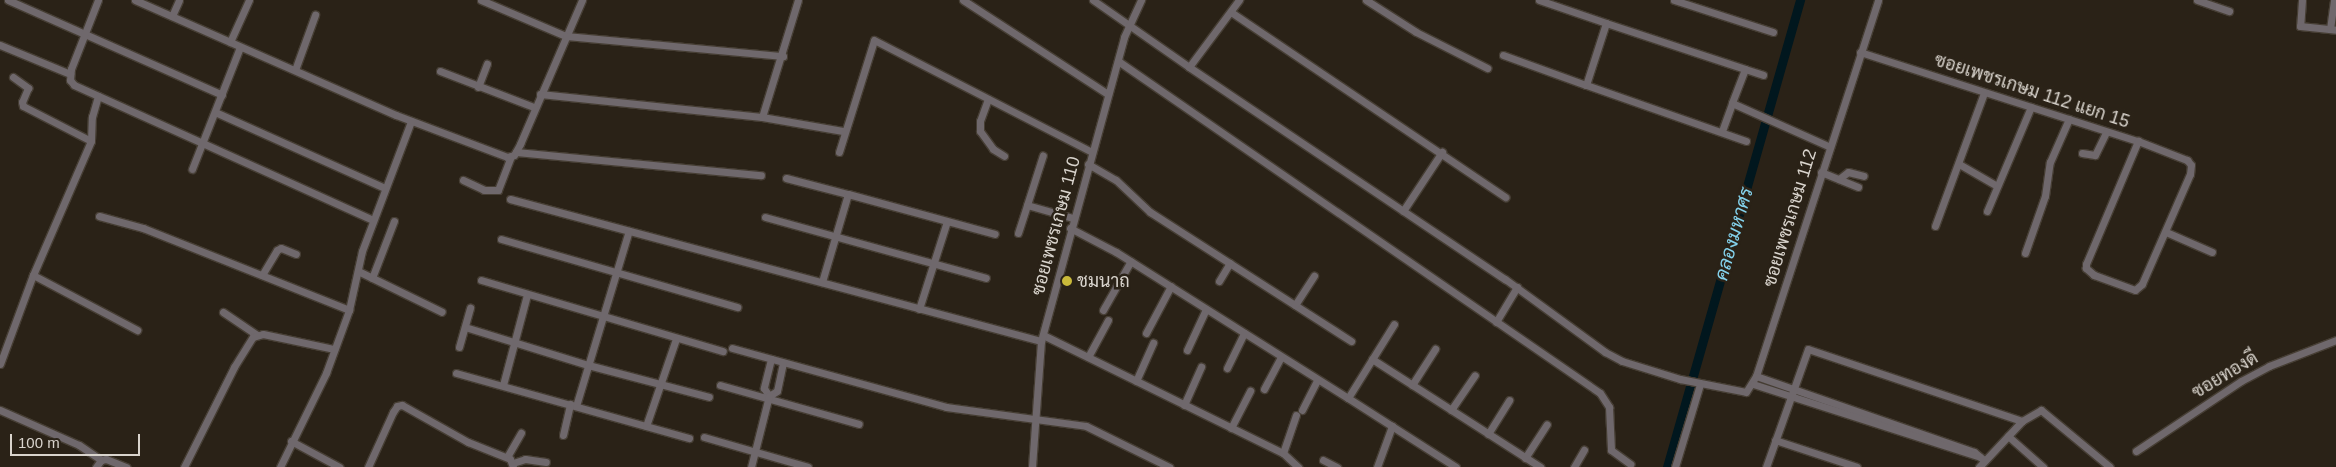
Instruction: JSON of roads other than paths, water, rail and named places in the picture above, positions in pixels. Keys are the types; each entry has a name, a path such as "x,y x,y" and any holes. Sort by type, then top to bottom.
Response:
{"street":[{"path":"8,0 85,32 222,95"},
{"path":"98,0 70,74 74,85 201,144 373,220"},
{"path":"136,0 411,121 493,153 760,176"},
{"path":"172,16 179,0"},
{"path":"230,42 250,0"},
{"path":"481,0 566,36 783,56"},
{"path":"463,180 484,190 498,190 582,0"},
{"path":"762,118 783,56 798,0"},
{"path":"964,0 1108,94"},
{"path":"1093,0 1189,67 1517,287 1614,358 1697,383 1746,392 1753,384 1981,463"},
{"name":"ซอยเพชรเกษม 110","path":"1032,467 1033,417 1042,338 1072,218 1128,25 1141,0"},
{"path":"1189,67 1239,0"},
{"path":"1366,0 1416,32 1487,68"},
{"path":"1539,0 1762,75"},
{"path":"1674,0 1773,32"},
{"name":"ซอยเพชรเกษม 112","path":"1753,384 1828,146 1878,0"},
{"path":"2197,0 2229,11"},
{"path":"2302,0 2300,26 2333,30 2334,0"},
{"path":"1231,12 1442,152 1505,197"},
{"path":"295,70 315,15"},
{"path":"1586,85 1606,23"},
{"path":"839,152 843,131 874,40 1092,152"},
{"path":"0,45 70,74"},
{"path":"192,169 240,47"},
{"name":"ซอยเพชรเกษม 112 แยก 15","path":"1860,52 2069,119 2187,160 2191,165 2166,232"},
{"path":"1503,55 1746,141"},
{"path":"1118,61 1606,400 1611,450 1615,456 1630,464"},
{"path":"478,87 486,64"},
{"path":"1722,131 1745,69"},
{"path":"440,72 534,107"},
{"path":"13,77 28,88 22,102 23,106 91,142"},
{"path":"1935,226 1984,93"},
{"path":"540,94 762,118 843,131"},
{"path":"0,364 33,275 91,142 92,117 98,96"},
{"path":"988,99 980,121 980,131 993,149 1004,156"},
{"path":"1732,103 1828,146"},
{"path":"1987,211 2031,107"},
{"path":"215,112 386,188"},
{"path":"2025,253 2045,196 2050,162 2069,119"},
{"path":"280,467 291,441 326,373 349,310 373,220 411,121"},
{"path":"2082,153 2095,155 2106,132"},
{"path":"2138,142 2088,256 2086,268 2094,275 2135,290 2142,284 2166,232 2212,252"},
{"path":"1403,211 1442,152"},
{"path":"1018,233 1044,154"},
{"path":"1088,164 1116,180 1150,212 1351,341"},
{"path":"1959,164 1997,186"},
{"path":"1821,172 1858,186"},
{"path":"1839,179 1848,172 1864,176"},
{"path":"786,178 995,234"},
{"path":"822,282 848,194"},
{"path":"510,199 919,309 1042,338 1088,358 1283,453 1298,467"},
{"path":"1027,205 1072,218"},
{"path":"99,216 144,228 349,310"},
{"path":"765,217 986,278"},
{"path":"372,278 394,221"},
{"path":"919,309 947,221"},
{"path":"1070,228 1171,286 1456,467"},
{"path":"563,435 588,365 629,230"},
{"path":"501,239 617,274 737,307"},
{"path":"262,275 277,250 281,248 296,254"},
{"path":"1103,310 1131,262"},
{"path":"1219,281 1230,263"},
{"path":"358,271 442,312"},
{"path":"33,275 137,330"},
{"path":"1295,305 1314,276"},
{"path":"482,280 676,339 723,351"},
{"path":"1146,333 1171,286"},
{"path":"1496,322 1517,287"},
{"path":"503,385 527,295"},
{"path":"460,347 470,308"},
{"path":"1187,350 1206,309"},
{"path":"223,312 256,335 334,350"},
{"path":"1088,358 1108,320"},
{"path":"1348,398 1394,324"},
{"path":"465,327 588,365 709,397"},
{"path":"1227,368 1244,334"},
{"path":"184,467 248,340 256,335"},
{"path":"646,426 676,339"},
{"name":"ซอยทองดี","path":"2136,451 2241,381 2269,366 2336,340"},
{"path":"1136,381 1154,344"},
{"path":"732,348 946,407 1033,417 1086,426 1169,467"},
{"path":"1412,385 1435,349"},
{"path":"1766,467 1805,353 1812,349 2022,421"},
{"path":"1264,389 1281,357"},
{"path":"769,397 764,388 771,359"},
{"path":"1372,359 1540,467"},
{"path":"751,467 769,397 776,391 783,363"},
{"path":"1184,405 1201,366"},
{"path":"456,372 689,438"},
{"path":"1451,410 1475,375"},
{"path":"1756,376 1974,452 1981,463"},
{"path":"1283,453 1299,412 1317,380"},
{"path":"1675,467 1697,383"},
{"path":"720,385 769,397 859,424"},
{"path":"1231,428 1250,391"},
{"path":"1488,434 1509,400"},
{"path":"368,467 397,406 511,462 525,459 546,462"},
{"path":"0,410 79,445 101,460 126,467"},
{"path":"1981,463 2022,421 2035,412 2046,412 2110,467"},
{"path":"1525,458 1547,424"},
{"path":"1377,467 1392,426"},
{"path":"511,462 521,433"},
{"path":"2008,436 2043,467"},
{"path":"704,437 808,467"},
{"path":"1775,440 1857,467"},
{"path":"291,441 339,467"},
{"path":"1574,467 1584,450"},
{"path":"96,467 101,460"},
{"path":"1323,460 1337,467"}],"waterway":[{"name":"คลองมหาศร","path":"1667,467 1800,0"}],"place":[{"name":"ชมนาถ","path":"1067,281"}]}
